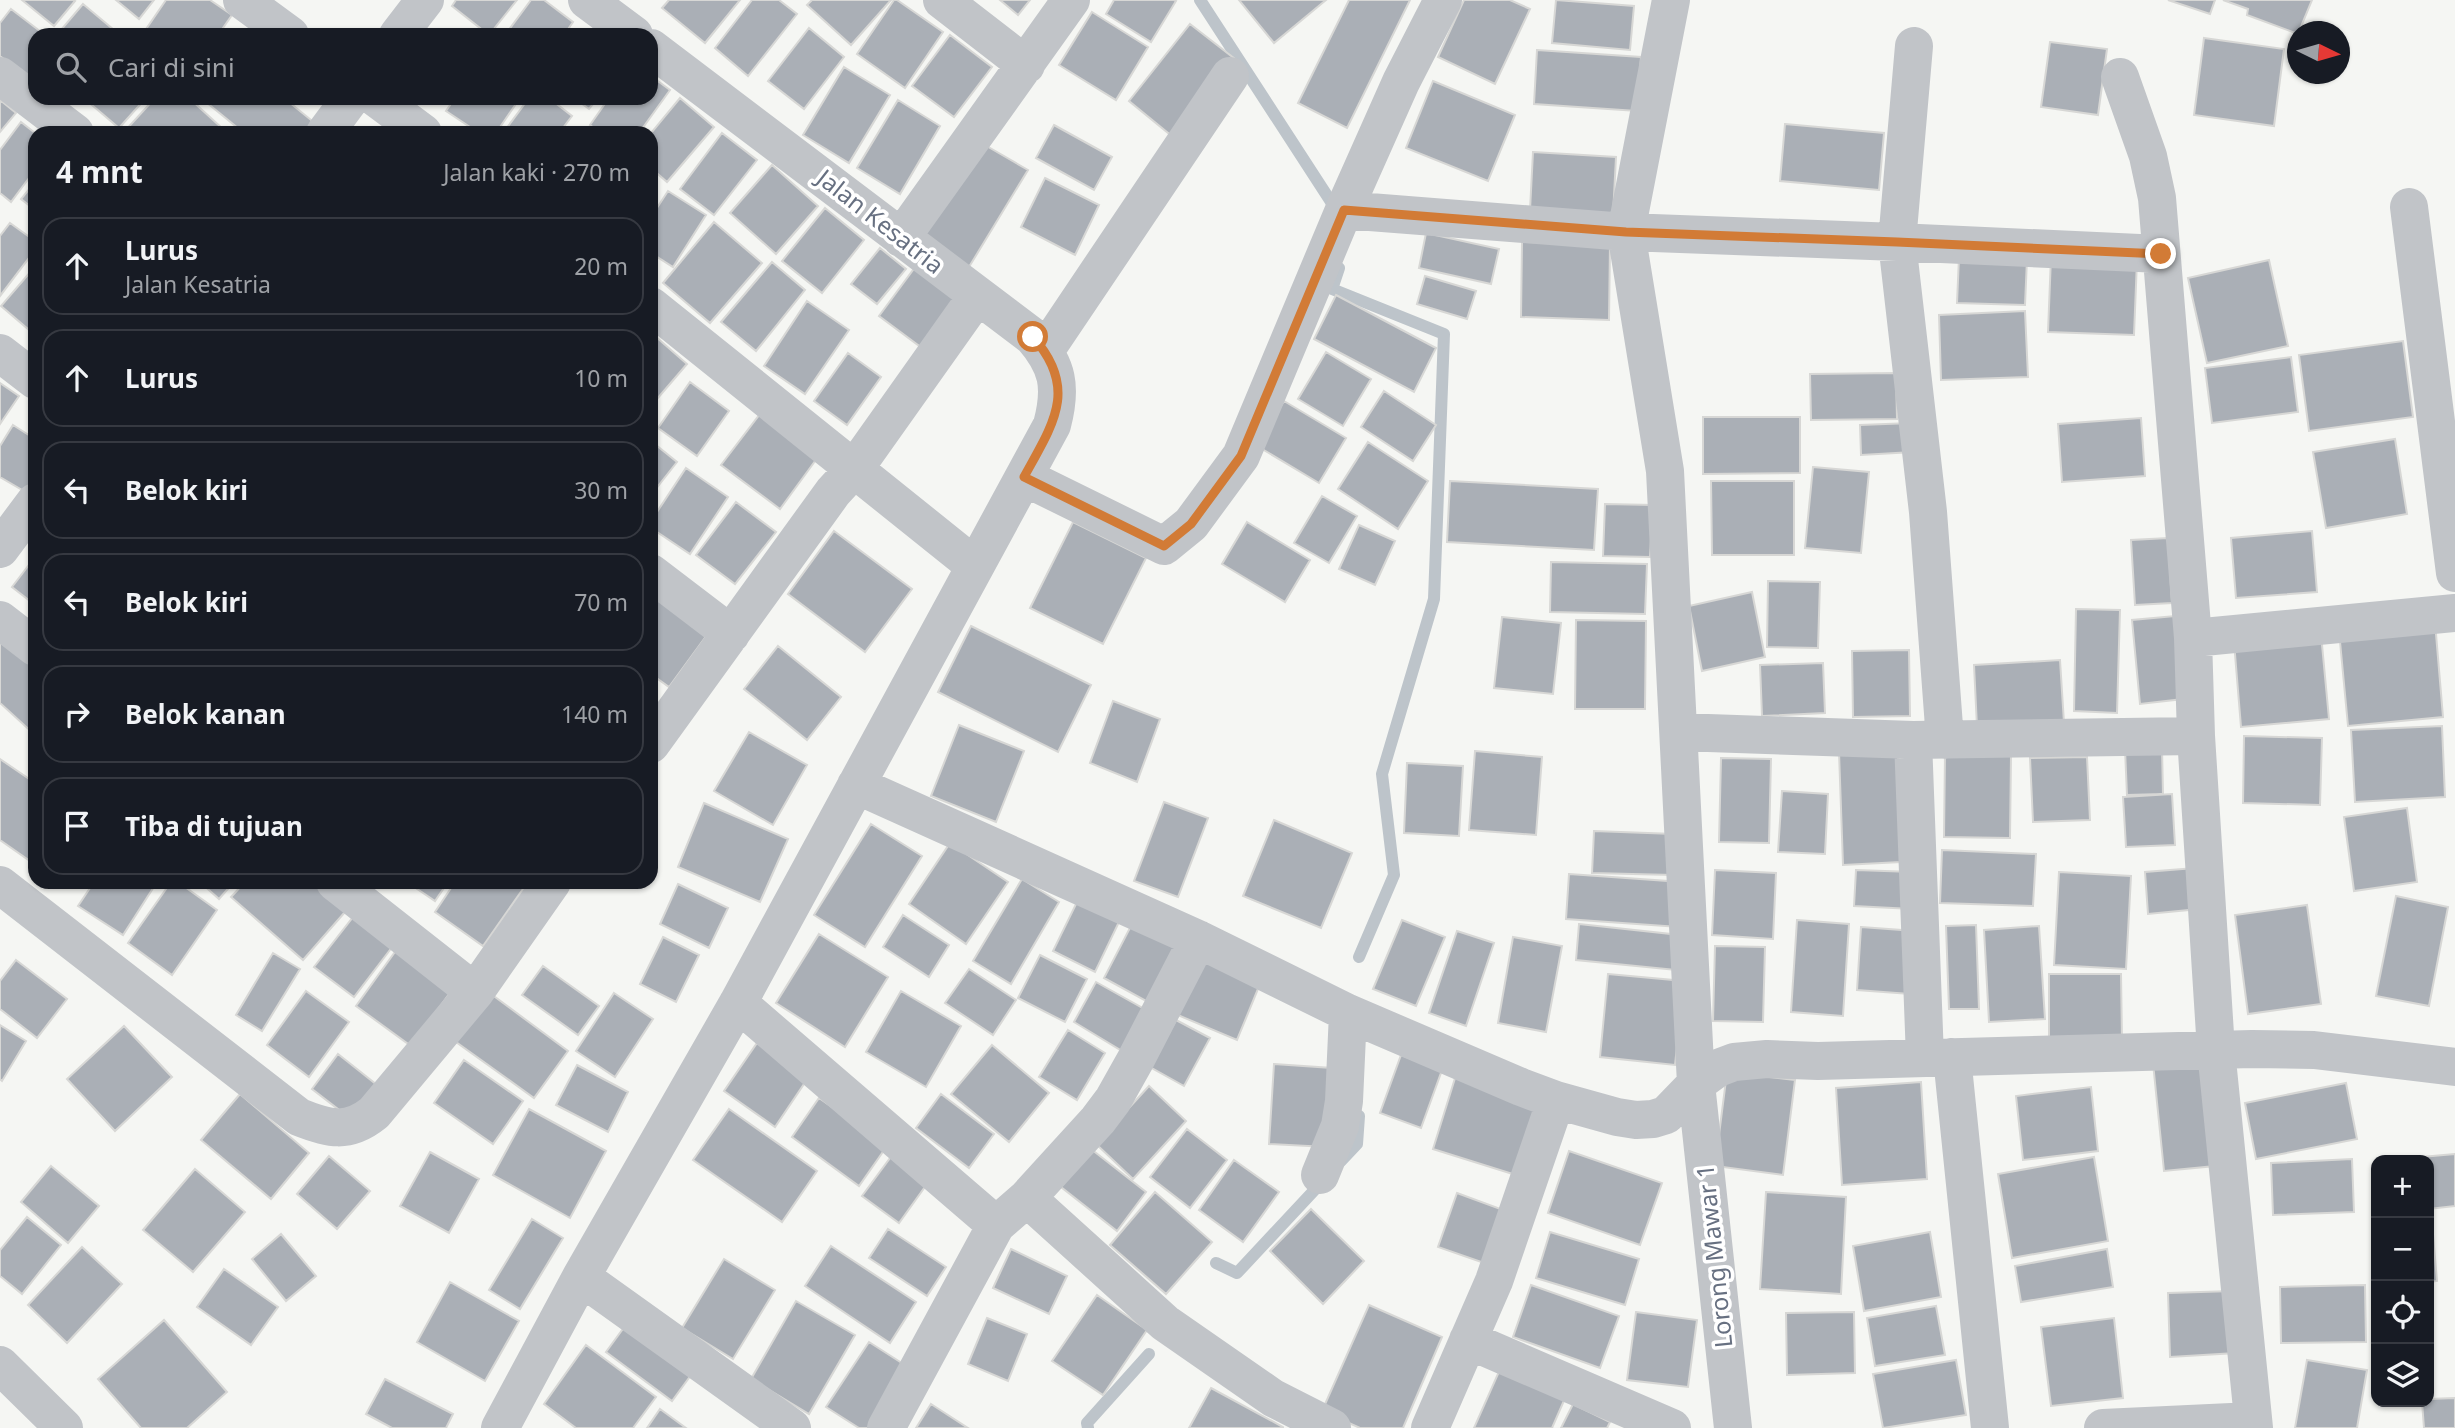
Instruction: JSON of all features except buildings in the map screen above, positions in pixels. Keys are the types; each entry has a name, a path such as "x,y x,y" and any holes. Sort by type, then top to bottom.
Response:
{"street":[{"path":"242,0 280,28"},
{"path":"403,28 425,0"},
{"path":"587,0 625,28"},
{"path":"942,0 1026,65"},
{"path":"901,238 1071,0"},
{"path":"1024,477 1164,546 1191,524 1241,456 1344,210 1401,82 1443,0"},
{"path":"1626,232 1671,0"},
{"path":"1914,46 1897,242 1928,512 1929,740 1938,1057 1990,1428"},
{"name":"Jalan Kesatria","path":"500,1428 581,1277 738,1003 1052,425 1058,405 1054,367 1033,337 658,53"},
{"path":"0,76 28,97"},
{"path":"1045,351 1230,76"},
{"path":"2103,1428 2253,1424 2216,1050 2196,736 2193,638 2157,198 2150,166 2120,77"},
{"path":"38,105 66,126"},
{"path":"330,126 346,105"},
{"path":"385,105 414,126"},
{"path":"2409,207 2455,573"},
{"path":"1344,210 1626,232 2161,254"},
{"name":"Lorong Mawar 1","path":"1626,232 1665,471 1696,1084 1733,1428"},
{"path":"658,734 833,492 855,468 976,296"},
{"path":"658,312 975,566"},
{"path":"0,353 28,375"},
{"path":"0,549 28,511"},
{"path":"658,578 732,634"},
{"path":"2193,638 2455,613"},
{"path":"0,620 28,642"},
{"path":"1679,732 1929,740 2196,736"},
{"path":"856,785 1198,939 1348,1013 1509,1082 1556,1100 1617,1117 1636,1120 1665,1115 1696,1084 1718,1068 1748,1060 2314,1050 2455,1067"},
{"path":"0,885 299,1117 320,1125 343,1129 362,1122 374,1113 475,992 547,889"},
{"path":"344,889 475,992"},
{"path":"886,1428 996,1224 1027,1198 1113,1100 1198,939"},
{"path":"738,1003 996,1224"},
{"path":"1320,1175 1340,1126 1344,1101 1348,1013"},
{"path":"1430,1428 1494,1281 1556,1100"},
{"path":"1027,1198 1165,1323 1273,1398 1332,1428"},
{"path":"581,1277 792,1428"},
{"path":"1468,1340 1672,1428"},
{"path":"0,1365 64,1428"}],"waterway":[{"path":"1200,0 1337,211"},
{"path":"1339,268 1332,289 1444,334 1434,599 1382,774 1394,875 1359,957"},
{"path":"1341,1161 1357,1144 1359,1116"},
{"path":"1216,1263 1237,1273 1322,1182"},
{"path":"1088,1428 1087,1423 1149,1354"}],"route":[{"path":"1033,337 1054,367 1058,405 1052,425 1024,477 1164,546 1191,524 1241,456 1344,210 1626,232 2161,254"}]}
